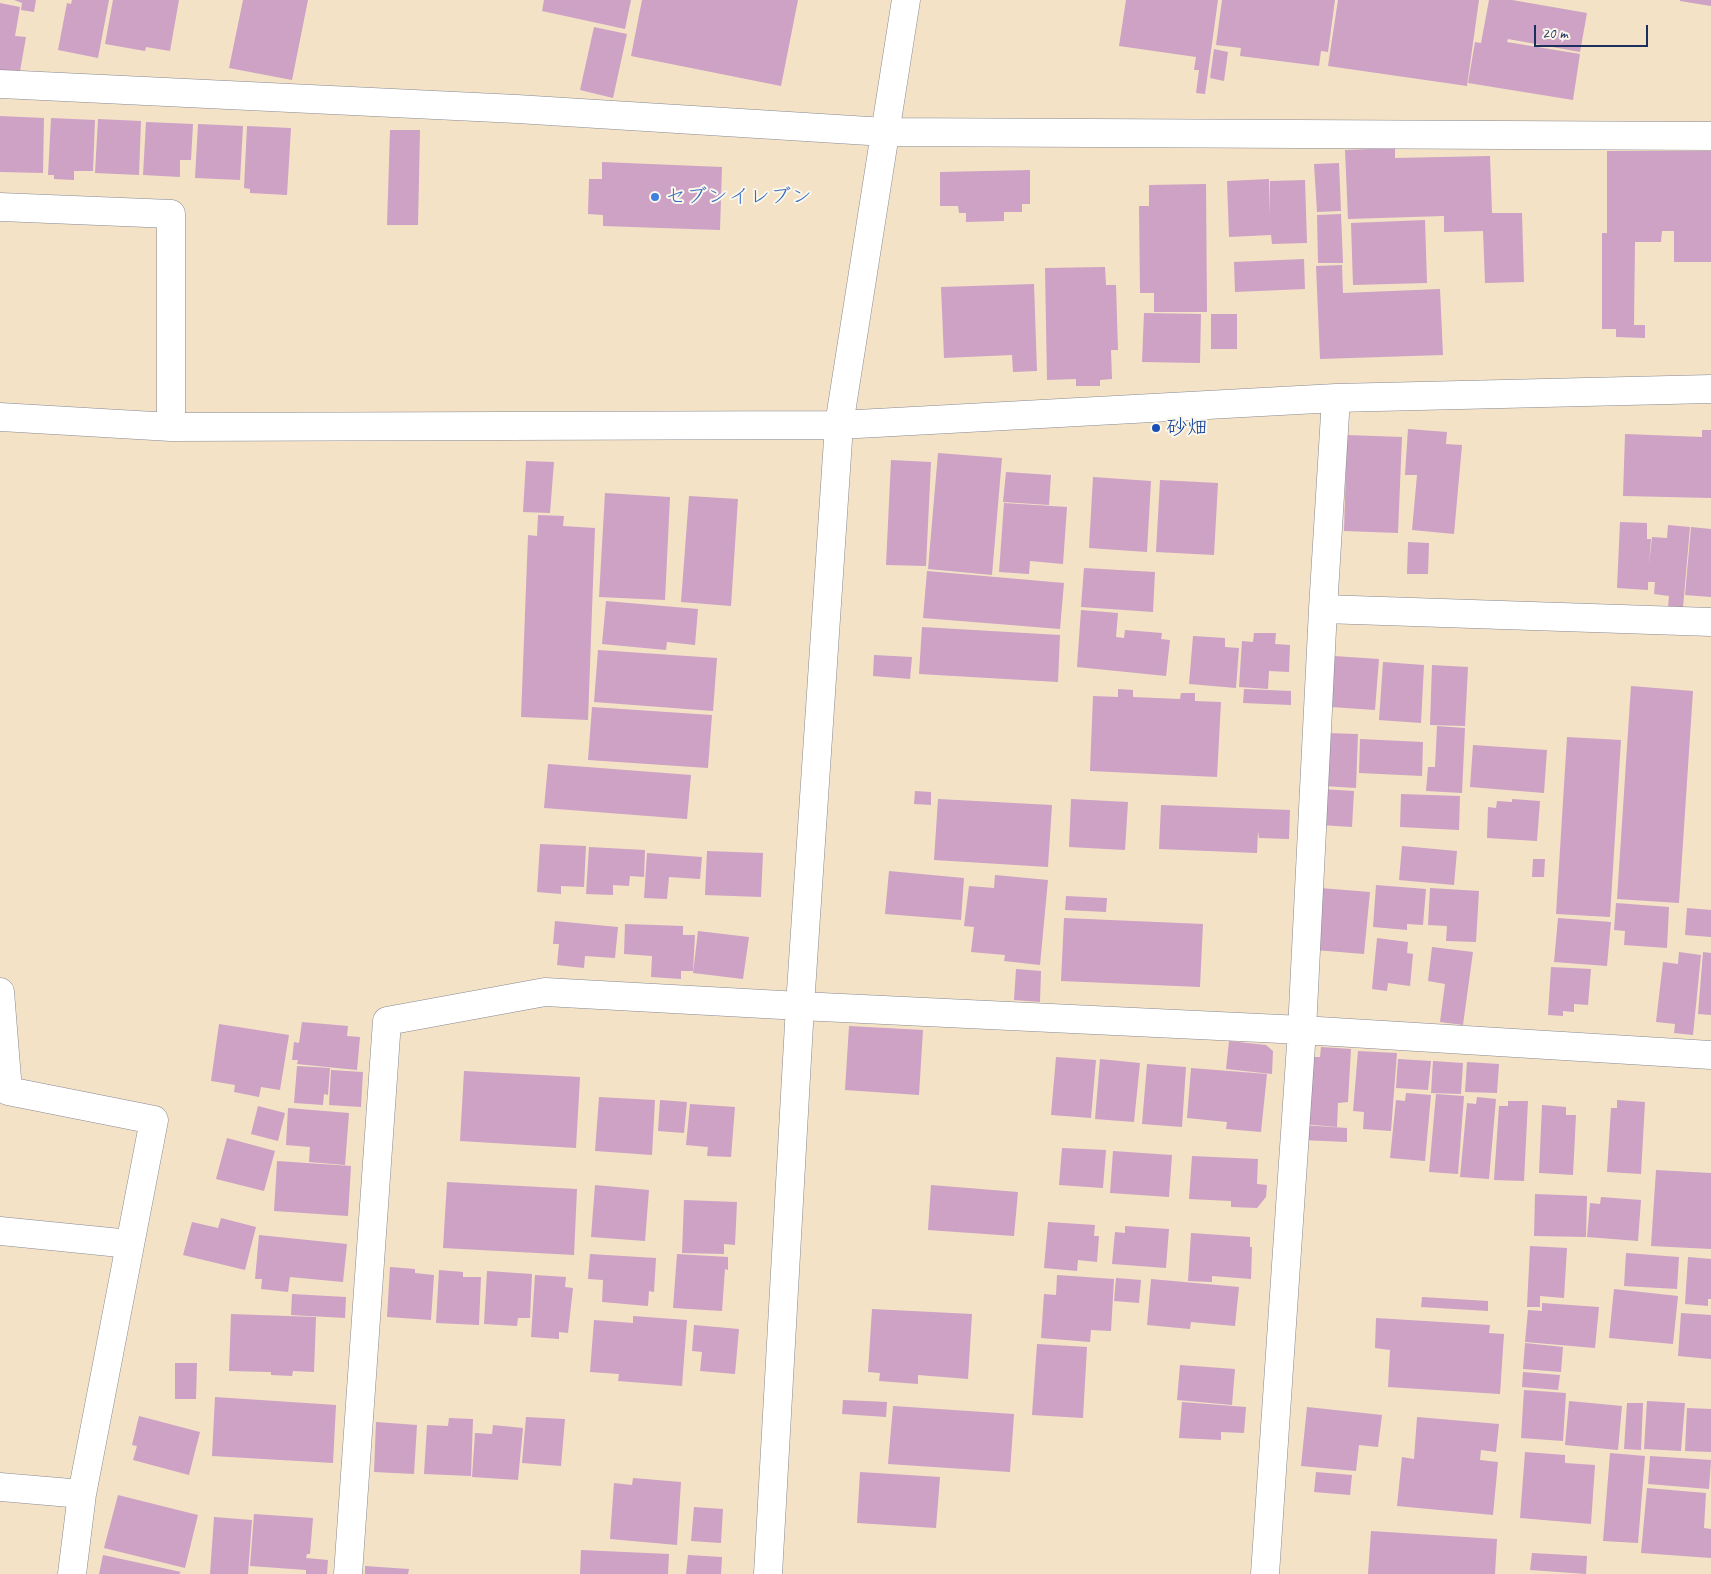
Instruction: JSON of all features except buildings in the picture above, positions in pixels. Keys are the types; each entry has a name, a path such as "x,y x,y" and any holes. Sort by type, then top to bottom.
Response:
{"street":[{"path":"768,1574 800,1006 839,425 906,0"},
{"path":"0,84 518,109 885,132 1711,136"},
{"path":"0,207 171,214 171,427"},
{"path":"0,417 171,427 839,425 1336,398 1711,390"},
{"path":"1265,1574 1302,1030 1323,609 1336,398"},
{"path":"1323,609 1711,622"},
{"path":"0,992 8,1091 154,1120 82,1494 72,1574"},
{"path":"348,1574 387,1021 546,992 1302,1030 1711,1055"},
{"path":"0,1231 130,1244"},
{"path":"0,1487 82,1494"}],"place":[{"name":"セブンイレブン","path":"655,197"},
{"name":"砂畑","path":"1156,428"}]}
